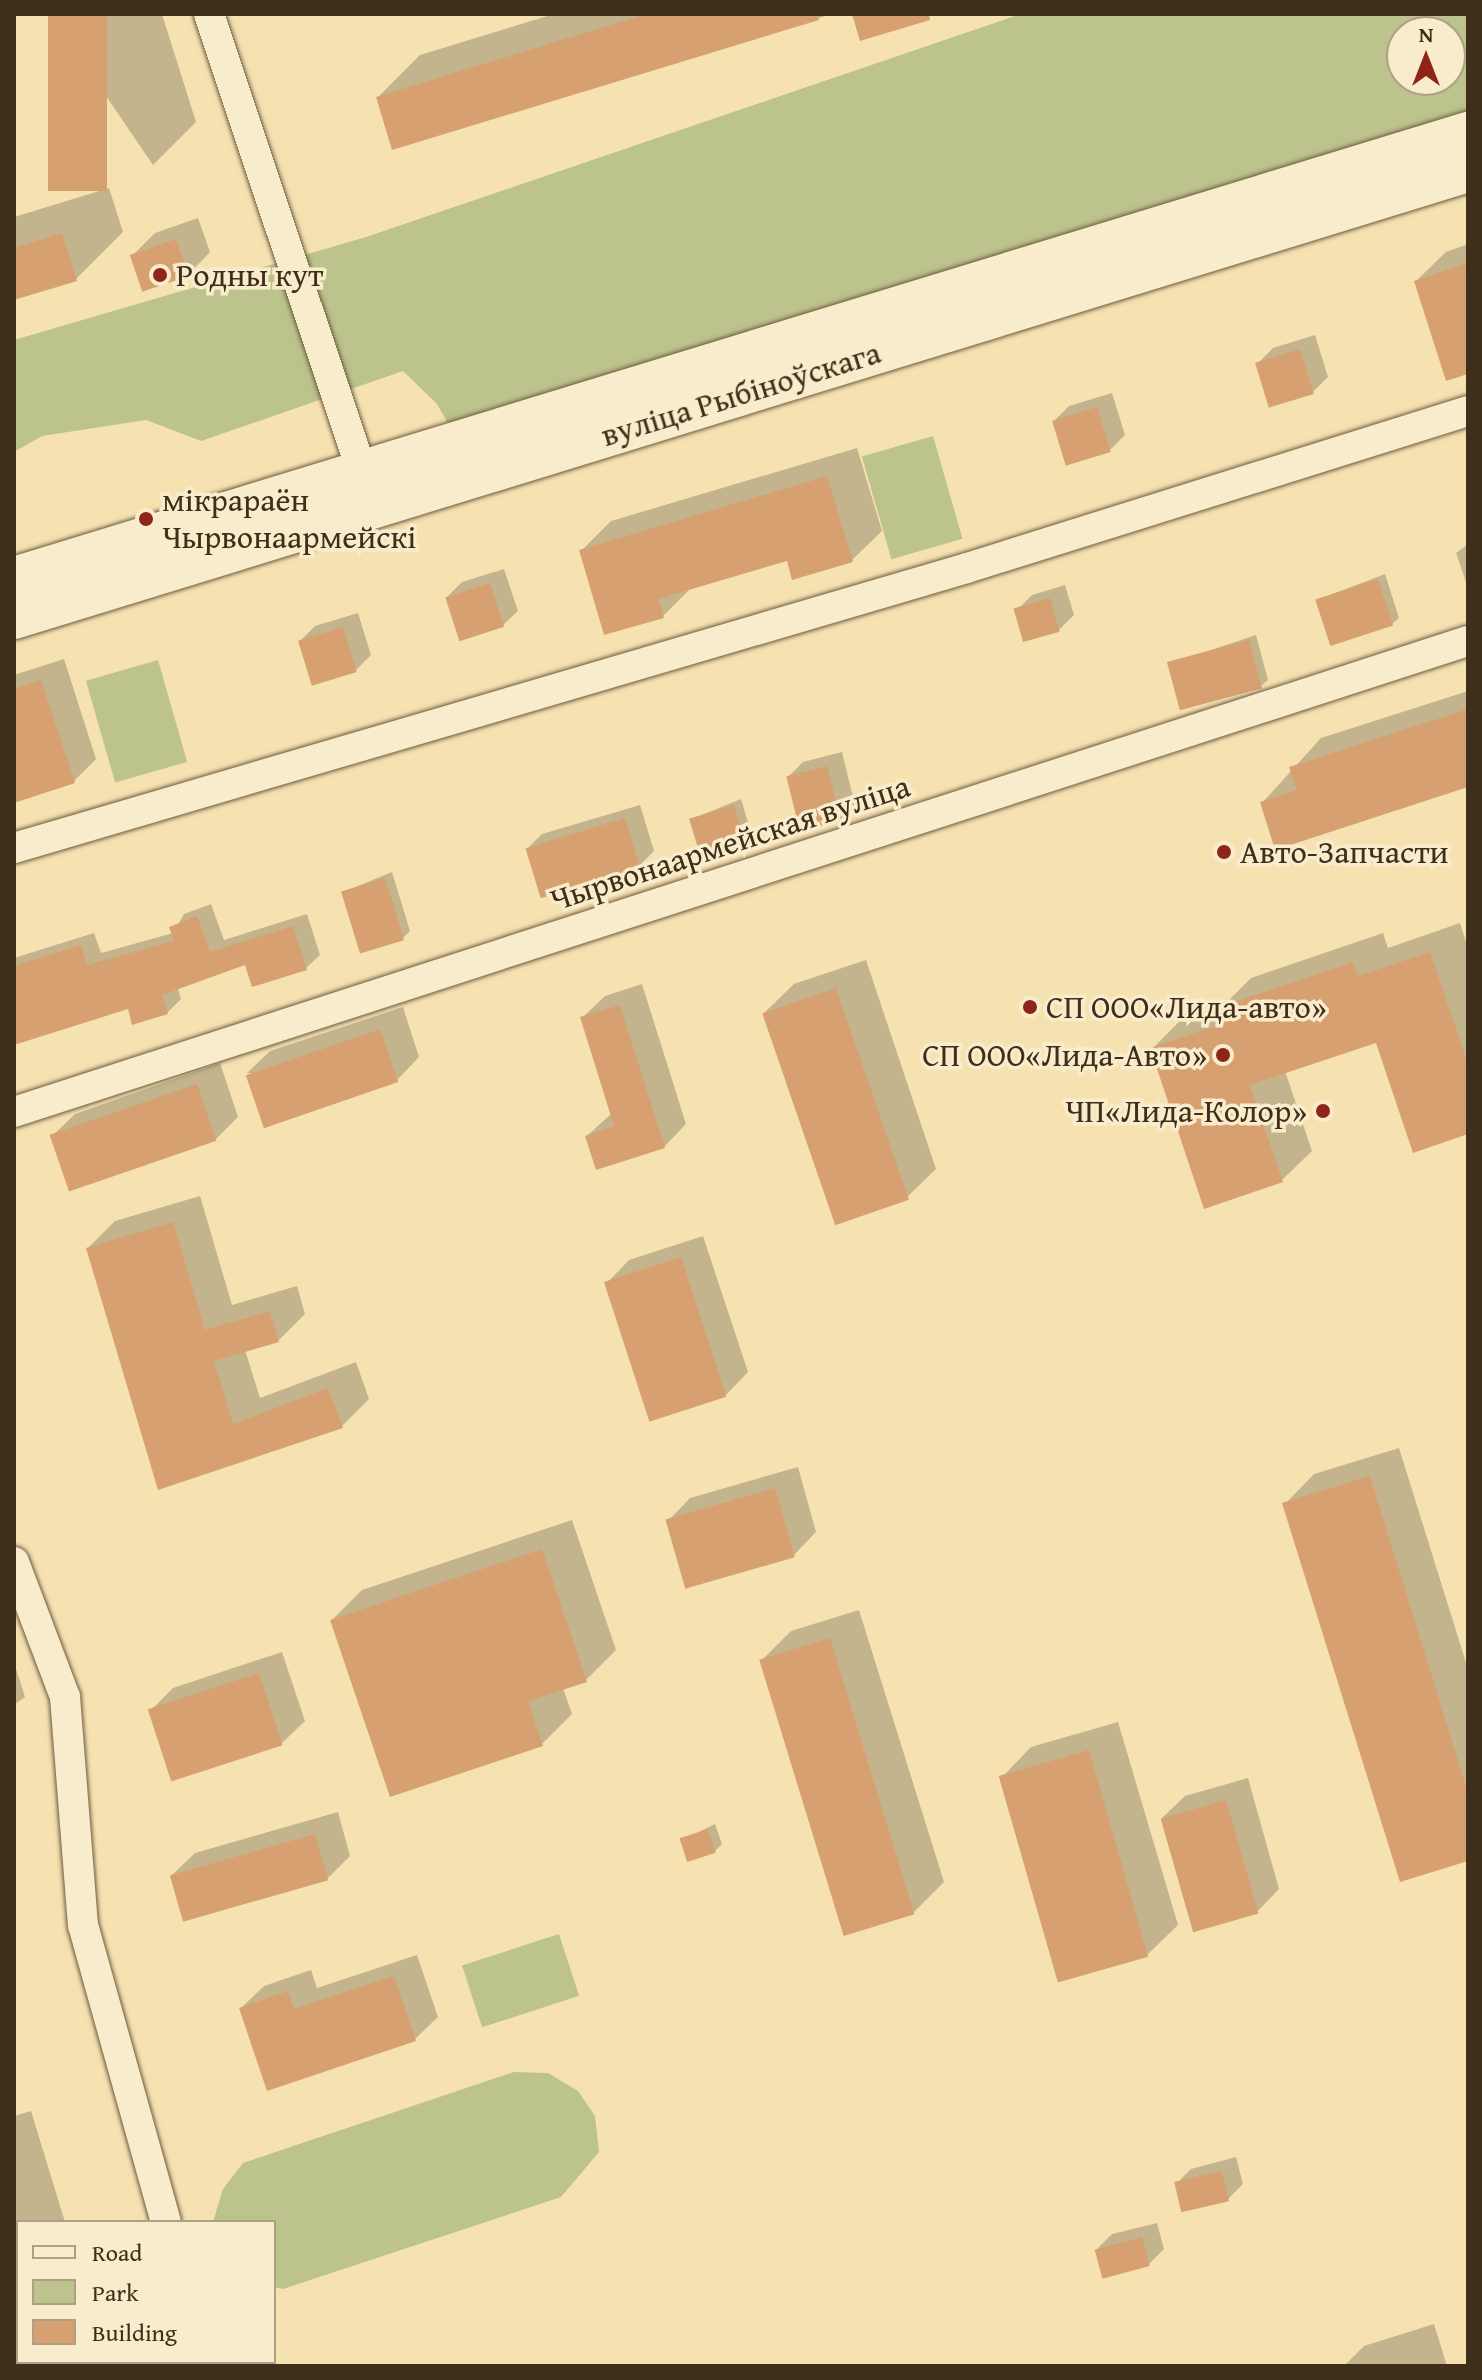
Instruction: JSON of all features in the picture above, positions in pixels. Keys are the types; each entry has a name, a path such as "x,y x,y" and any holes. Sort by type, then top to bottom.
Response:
{"main road":[{"name":"вуліца Рыбіноўскага","path":"14,617 249,545 368,490 1468,134"},
{"name":"вуліца Рыбіноўскага","path":"14,579 368,490 1468,170"}],"street":[{"path":"209,14 368,490"},
{"path":"14,848 967,568 1468,411"},
{"name":"Чырвонаармейская вуліца","path":"14,1112 1468,641"},
{"path":"14,1562 65,1697 83,1925 165,2220"}],"green space":[{"path":"1021,14 1468,14 1468,125 459,443 437,404 403,371 201,441 146,420 42,436 14,452 14,340 366,237"},
{"path":"933,436 962,539 891,559 862,456"},
{"path":"158,660 187,762 115,783 86,681"},
{"path":"559,1934 579,1996 482,2027 462,1966"},
{"path":"514,2072 548,2073 578,2091 595,2116 599,2152 561,2197 283,2289 276,2287 276,2220 214,2220 223,2189 243,2163"}],"building":[{"path":"48,14 107,14 107,191 48,191"},
{"path":"646,14 818,14 819,20 392,150 376,97"},
{"path":"852,14 929,14 930,20 860,41"},
{"path":"62,233 77,281 14,300 14,248"},
{"path":"176,239 189,276 142,292 130,255"},
{"path":"1468,263 1468,374 1446,381 1414,281"},
{"path":"1300,349 1314,394 1269,408 1255,363"},
{"path":"1097,407 1111,452 1066,466 1052,421"},
{"path":"827,476 853,562 792,580 787,561 658,599 664,618 604,635 579,550"},
{"path":"1378,579 1393,626 1330,646 1315,599"},
{"path":"490,583 504,627 460,641 445,598"},
{"path":"1050,598 1060,632 1023,642 1013,608"},
{"path":"343,627 357,672 312,686 298,641"},
{"path":"1249,640 1262,688 1180,710 1167,662"},
{"path":"41,680 75,783 14,803 14,689"},
{"path":"1468,709 1468,787 1275,850 1260,802 1297,790 1289,767"},
{"path":"827,766 841,821 800,831 786,776"},
{"path":"734,805 748,850 703,864 689,819"},
{"path":"625,818 640,868 541,898 526,848"},
{"path":"385,878 404,940 360,954 341,891"},
{"path":"197,916 210,952 293,926 307,970 252,987 245,965 162,995 168,1014 132,1025 128,1009 14,1045 14,966 81,945 87,965 174,941 169,927"},
{"path":"1430,952 1468,1064 1468,1134 1413,1153 1376,1043 1250,1085 1283,1182 1204,1209 1150,1048 1225,1023 1219,1007 1353,962 1358,976"},
{"path":"836,988 909,1200 835,1225 762,1013"},
{"path":"620,1005 665,1148 596,1170 585,1136 614,1126 580,1017"},
{"path":"380,1029 398,1082 264,1128 246,1075"},
{"path":"197,1084 217,1141 69,1192 49,1135"},
{"path":"173,1222 205,1330 270,1311 279,1342 214,1361 233,1424 328,1388 343,1428 158,1490 86,1248"},
{"path":"681,1257 726,1397 649,1422 604,1282"},
{"path":"1370,1476 1468,1793 1468,1861 1400,1882 1282,1503"},
{"path":"775,1488 795,1557 685,1589 665,1519"},
{"path":"542,1549 587,1682 528,1701 543,1746 390,1797 330,1620"},
{"path":"830,1638 914,1914 844,1936 759,1660"},
{"path":"259,1673 282,1745 171,1781 148,1709"},
{"path":"1089,1750 1148,1957 1058,1983 999,1776"},
{"path":"1226,1800 1259,1913 1193,1932 1161,1819"},
{"path":"708,1829 716,1853 687,1862 679,1838"},
{"path":"315,1834 328,1880 183,1922 170,1876"},
{"path":"394,1976 416,2041 267,2091 239,2008 288,1991 294,2009"},
{"path":"1222,2171 1229,2201 1181,2212 1174,2182"},
{"path":"1142,2237 1150,2266 1102,2279 1095,2250"}],"place":[{"name":"Родны кут","path":"160,275"},
{"name":"мікрараён Чырвонаармейскі","path":"146,519"},
{"name":"Авто-Запчасти","path":"1224,852"},
{"name":"СП ООО«Лида-авто»","path":"1030,1007"},
{"name":"СП ООО«Лида-Авто»","path":"1223,1055"},
{"name":"ЧП«Лида-Колор»","path":"1323,1111"}]}
